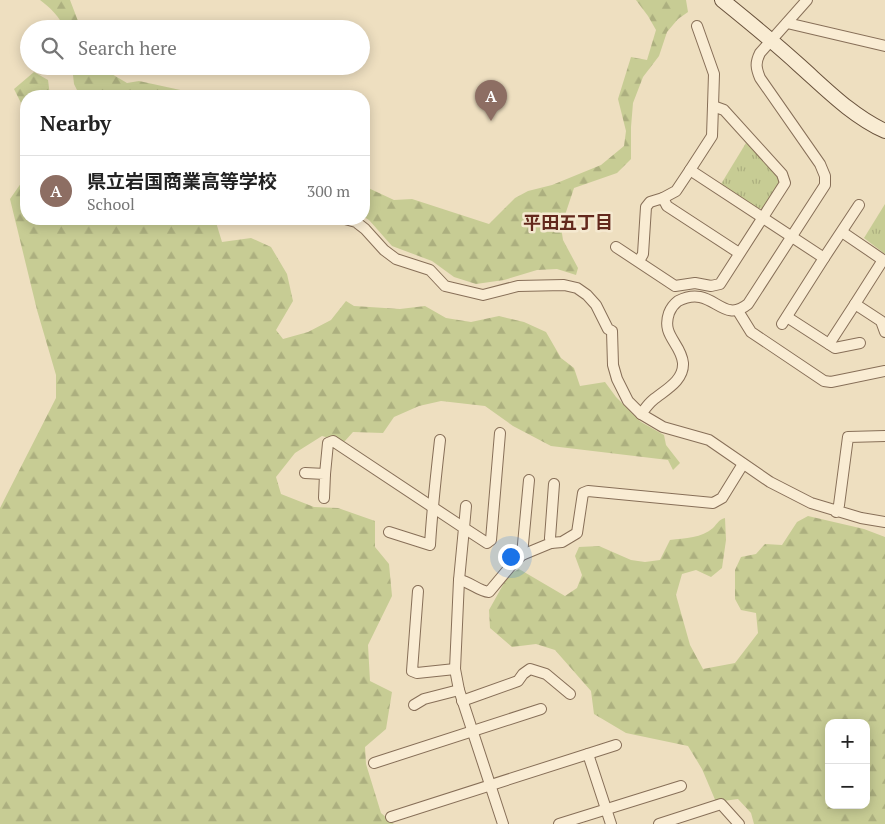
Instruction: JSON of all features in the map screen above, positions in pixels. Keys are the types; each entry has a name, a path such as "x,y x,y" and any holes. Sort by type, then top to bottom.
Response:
{"street":[{"path":"722,0 772,40 846,106 866,122 885,132"},
{"path":"641,414 651,401 673,384 682,370 683,361 680,351 671,339 667,329 668,316 676,303 687,297 698,296 709,299 730,311 738,311 748,304 825,185 825,176 820,164 760,78 756,68 760,53 807,0"},
{"path":"787,23 885,46"},
{"path":"639,261 643,254 646,207 650,202 676,191 712,136 714,74 697,26"},
{"path":"616,248 676,286 695,283 711,286 720,284 785,183 782,174 724,110 713,106"},
{"path":"690,170 824,258"},
{"path":"663,198 667,206 739,253"},
{"path":"859,205 785,321 835,348 860,343"},
{"path":"360,225 384,250 396,259 430,270 445,286 482,295 505,288 542,285 564,285 577,288 596,305 608,328 612,331 613,365 617,379 628,401 641,414 663,427 709,440 770,482 811,503 836,512 885,522"},
{"path":"829,344 883,260 842,232"},
{"path":"855,304 881,321 885,332"},
{"path":"738,311 751,332 824,382 885,370"},
{"path":"324,498 328,443 333,441 487,543 491,540 500,433"},
{"path":"836,512 839,505 848,437 885,436"},
{"path":"388,532 430,545 432,506 440,440"},
{"path":"459,580 466,581 481,592 489,592 522,555 551,543 562,542 577,533 583,493 588,491 713,503 722,498 743,464"},
{"path":"305,473 325,474"},
{"path":"522,555 528,480"},
{"path":"551,543 554,484"},
{"path":"466,506 459,580 454,669 462,701 503,824"},
{"path":"418,591 412,670 417,673 454,669"},
{"path":"462,701 518,681 530,669 546,674 570,694"},
{"path":"414,705 424,699 459,690"},
{"path":"374,763 541,709"},
{"path":"391,817 616,744"},
{"path":"588,754 611,824"},
{"path":"559,824 681,786"},
{"path":"659,824 721,804 739,824"}],"green space":[{"path":"40,0 70,0 78,20 59,20 51,9"},
{"path":"636,0 686,0 688,12 678,19 667,32 659,56 643,77 633,103 631,159 617,173 574,188 561,227 563,240 578,268 576,275 557,269 537,270 504,280 476,284 454,277 432,261 392,246 370,221 370,189 394,200 412,199 489,224 515,198 528,191 552,185 601,165 624,146 626,131 618,99 631,57 647,60 656,30"},
{"path":"30,75 39,75 48,80 49,90 20,90 20,101 14,89"},
{"path":"73,75 113,75 127,83 139,81 180,90 77,90"},
{"path":"746,143 780,177 781,183 764,209 755,208 721,184"},
{"path":"20,185 20,225 217,225 222,242 251,238 271,247 287,274 293,301 276,330 283,339 308,332 331,320 346,301 354,306 400,309 425,306 446,318 471,322 499,316 524,322 546,332 561,358 574,368 580,386 605,382 616,397 641,422 664,435 666,445 680,463 673,470 668,460 551,446 513,426 485,406 441,401 419,406 394,417 383,433 353,432 344,442 322,436 295,453 276,477 281,494 314,507 338,508 375,521 375,547 389,564 392,596 368,645 370,681 392,692 386,729 365,747 366,764 381,813 394,824 0,824 0,508 56,398 56,375 37,310 10,199"},
{"path":"885,204 885,254 864,238"},
{"path":"808,516 864,529 885,537 885,824 754,824 751,813 738,799 716,802 702,769 688,746 626,733 594,714 591,691 555,650 536,644 512,647 490,628 489,610 509,574 519,569 565,596 577,588 582,575 575,556 579,547 599,546 631,560 645,562 660,560 670,540 704,534 725,518 726,540 722,568 711,577 696,570 682,574 676,595 690,645 703,669 735,663 758,633 756,613 741,610 735,599 735,570 741,557 756,554 765,544 782,545 797,522"}],"place":[{"name":"県立岩国商業高等学校","path":"491,121"}],"district":[{"name":"平田五丁目","path":"568,222"}]}
